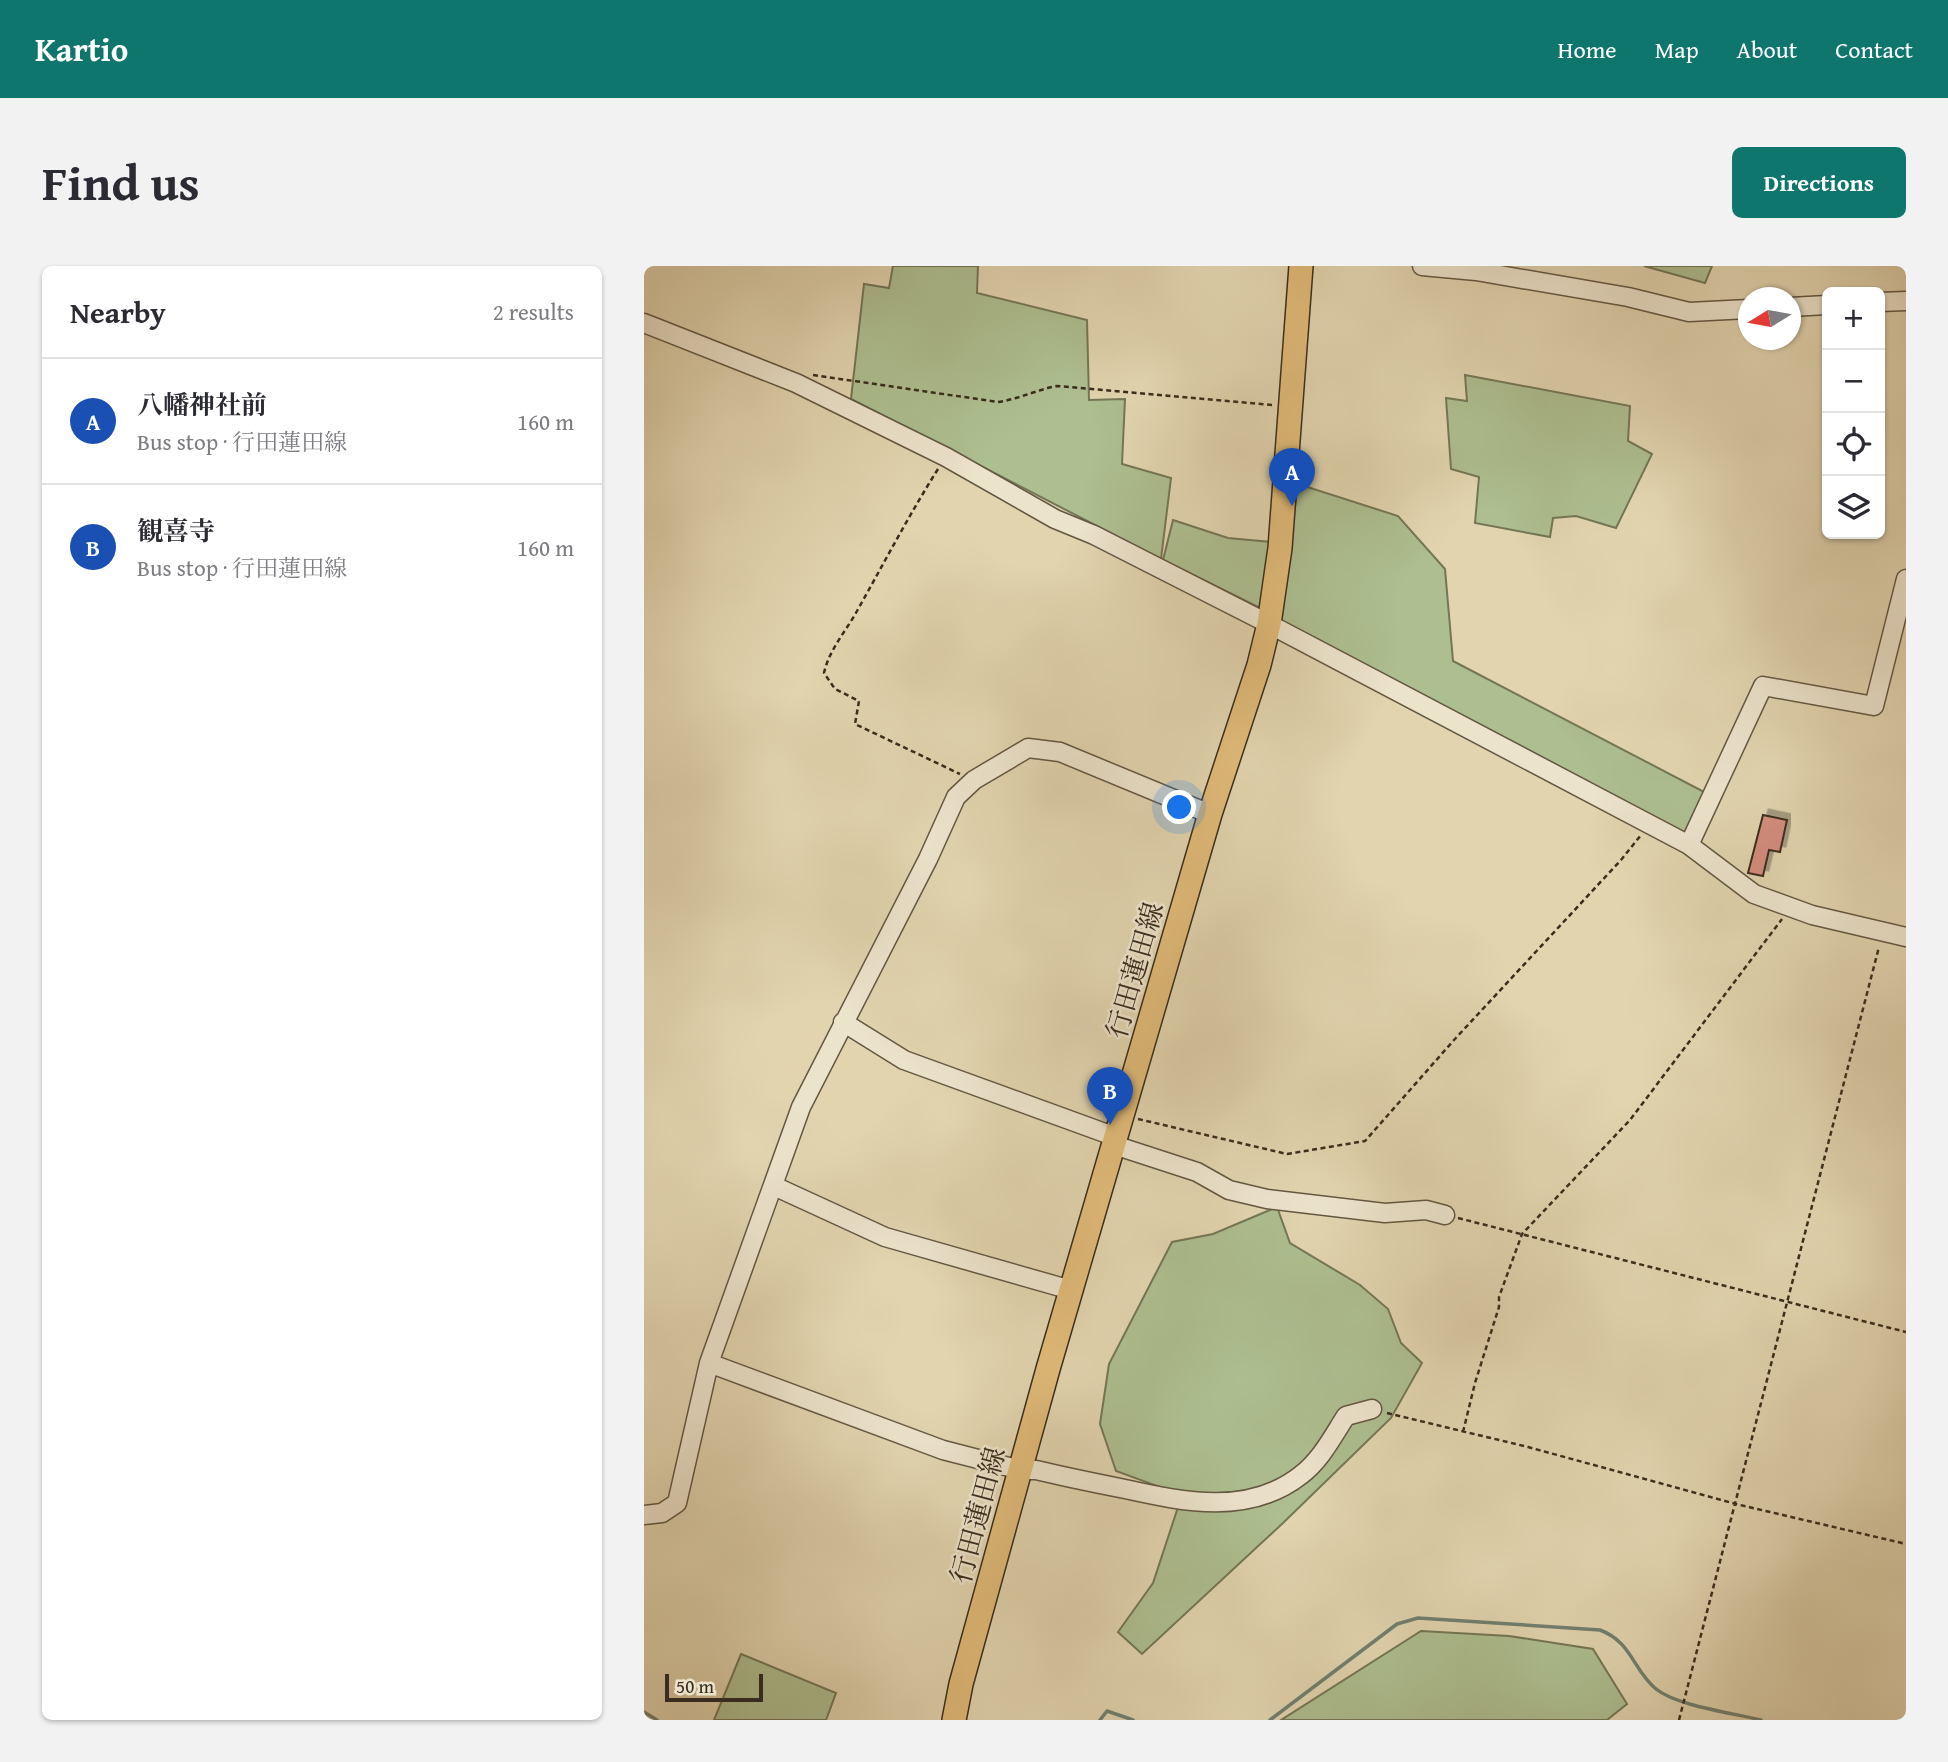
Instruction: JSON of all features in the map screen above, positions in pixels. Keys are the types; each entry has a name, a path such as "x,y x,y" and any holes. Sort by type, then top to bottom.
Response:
{"main road":[{"name":"行田蓮田線","path":"954,1720 961,1684 1072,1290 1210,814 1259,664 1269,624 1280,548 1301,266"}],"street":[{"path":"1422,266 1476,271 1628,297 1689,312 1738,310"},
{"path":"1885,302 1906,301"},
{"path":"1801,306 1822,305"},
{"path":"644,323 796,383 946,457 1055,519 1094,535 1269,624 1689,845 1754,894 1790,908 1906,937"},
{"path":"1689,845 1763,686 1874,706 1906,579"},
{"path":"644,1515 662,1513 677,1503 709,1363 801,1107 928,859 956,797 974,780 1028,748 1060,752 1210,814"},
{"path":"843,1022 904,1060 1118,1132 1229,1190 1267,1199 1385,1213 1426,1210 1445,1215"},
{"path":"774,1186 885,1237 1072,1290"},
{"path":"709,1363 943,1450 1021,1470 1035,1470 1186,1502 1220,1503 1249,1499 1279,1489 1301,1475 1320,1456 1346,1416 1371,1409"}],"path":[{"path":"796,383 805,376 818,374 998,402 1057,386 1291,407"},
{"path":"946,457 911,511 827,661 824,673 835,689 859,701 855,724 974,780"},
{"path":"1118,1132 1287,1154 1365,1141 1463,1030 1621,860 1649,824"},
{"path":"1463,1432 1499,1307 1499,1297 1522,1234 1630,1120 1790,908"},
{"path":"1679,1720 1883,932"},
{"path":"1445,1215 1906,1332"},
{"path":"1371,1409 1528,1447 1736,1504 1906,1544"}],"green space":[{"path":"893,266 978,266 977,293 1087,320 1089,400 1125,399 1122,464 1171,478 1161,559 851,399 864,284 889,288"},
{"path":"1644,266 1712,266 1705,283"},
{"path":"1465,375 1630,406 1628,441 1652,454 1616,528 1576,516 1553,518 1550,537 1475,523 1479,477 1451,469 1446,398 1467,401"},
{"path":"1298,484 1398,516 1445,569 1453,661 1708,794 1685,837 1279,621"},
{"path":"1173,520 1228,538 1271,542 1262,609 1163,560"},
{"path":"1277,1207 1290,1243 1360,1285 1388,1309 1401,1343 1422,1363 1391,1418 1142,1654 1118,1632 1153,1583 1182,1495 1116,1471 1100,1424 1109,1364 1172,1242 1213,1234"},
{"path":"1421,1631 1509,1636 1593,1649 1627,1704 1607,1720 1281,1720"},
{"path":"741,1654 836,1693 826,1720 714,1720"}],"building":[{"path":"1763,815 1787,820 1780,852 1769,850 1763,876 1748,873"}],"waterway":[{"path":"1270,1720 1397,1624 1418,1618 1600,1630 1619,1642 1648,1682 1665,1695 1691,1704 1761,1720"},
{"path":"1100,1720 1107,1711 1133,1720"},
{"path":"644,1712 657,1720"}],"place":[{"name":"八幡神社前","path":"1292,506"},
{"name":"観喜寺","path":"1110,1125"}]}
